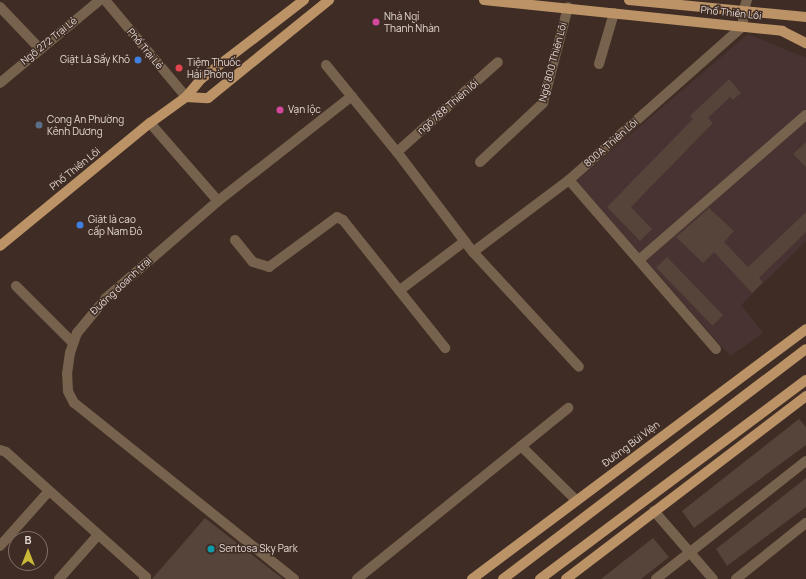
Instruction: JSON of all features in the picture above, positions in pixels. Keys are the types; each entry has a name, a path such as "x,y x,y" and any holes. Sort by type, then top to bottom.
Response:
{"main road":[{"name":"Phố Thiên Lôi","path":"0,246 150,123 186,97 201,78 304,0"},
{"path":"186,97 208,98 329,0"},
{"name":"Phố Thiên Lôi","path":"484,0 568,7 782,31 806,43"},
{"name":"Phố Thiên Lôi","path":"629,0 806,17"},
{"name":"Đường Bùi Viện","path":"472,579 806,329"},
{"path":"503,579 806,349"},
{"path":"540,579 806,380"},
{"path":"566,579 806,396"},
{"path":"645,500 654,511"}],"street":[{"name":"Ngõ 272 Trại Lẻ","path":"0,83 39,48 100,0"},
{"name":"Phố Trại Lẻ","path":"105,0 186,97"},
{"path":"743,26 743,12 747,0"},
{"path":"0,7 39,48"},
{"name":"Ngõ 800 Thiên Lôi","path":"480,162 543,103 568,7"},
{"path":"599,64 614,13"},
{"name":"800A Thiên Lôi","path":"474,252 568,180 743,26"},
{"name":"ngõ 788 Thiên lôi","path":"397,152 498,62"},
{"path":"326,65 397,152 474,252 579,367"},
{"name":"Đường doanh trại","path":"294,579 74,403 68,391 67,374 74,343 90,315 106,298 218,201 352,96"},
{"path":"639,260 806,115"},
{"path":"150,123 218,201"},
{"path":"568,180 716,349"},
{"path":"234,240 254,262 269,267 337,217 343,220 445,348"},
{"path":"400,290 465,241"},
{"path":"16,286 74,343"},
{"path":"356,579 568,408"},
{"path":"521,446 576,500"},
{"path":"0,450 49,491 146,577 144,579"},
{"path":"656,579 806,462"},
{"path":"0,546 49,491"},
{"path":"654,511 713,579"},
{"path":"736,579 806,523"},
{"path":"59,579 98,535"}],"shaded area":[{"path":"748,34 806,58 806,241 741,305 763,333 730,356 576,181"}],"building":[{"path":"729,79 741,93 733,100 730,97 708,118 713,123 631,207 652,229 640,241 607,207 693,119 690,116"},
{"path":"806,142 806,167 793,154"},
{"path":"709,208 734,231 724,242 748,267 806,212 806,232 759,278 763,282 752,293 714,252 703,263 676,237"},
{"path":"667,257 723,315 712,326 656,267"},
{"path":"799,419 806,427 806,445 694,528 682,511"},
{"path":"806,478 806,507 727,566 716,549"},
{"name":"Sentosa Sky Park","path":"205,518 283,579 152,579"},
{"path":"653,538 669,557 641,579 601,579"}],"place":[{"name":"Nhà Ngỉ Thanh Nhàn","path":"376,22"},
{"name":"Giặt Là Sấy Khô","path":"138,60"},
{"name":"Tiệm Thuốc Hải Phòng","path":"179,68"},
{"name":"Vạn lộc","path":"280,110"},
{"name":"Cong An Phường Kênh Dương","path":"39,125"},
{"name":"Giặt là cao cấp Nam Đô","path":"80,225"},
{"name":"Sentosa Sky Park","path":"211,549"}]}
